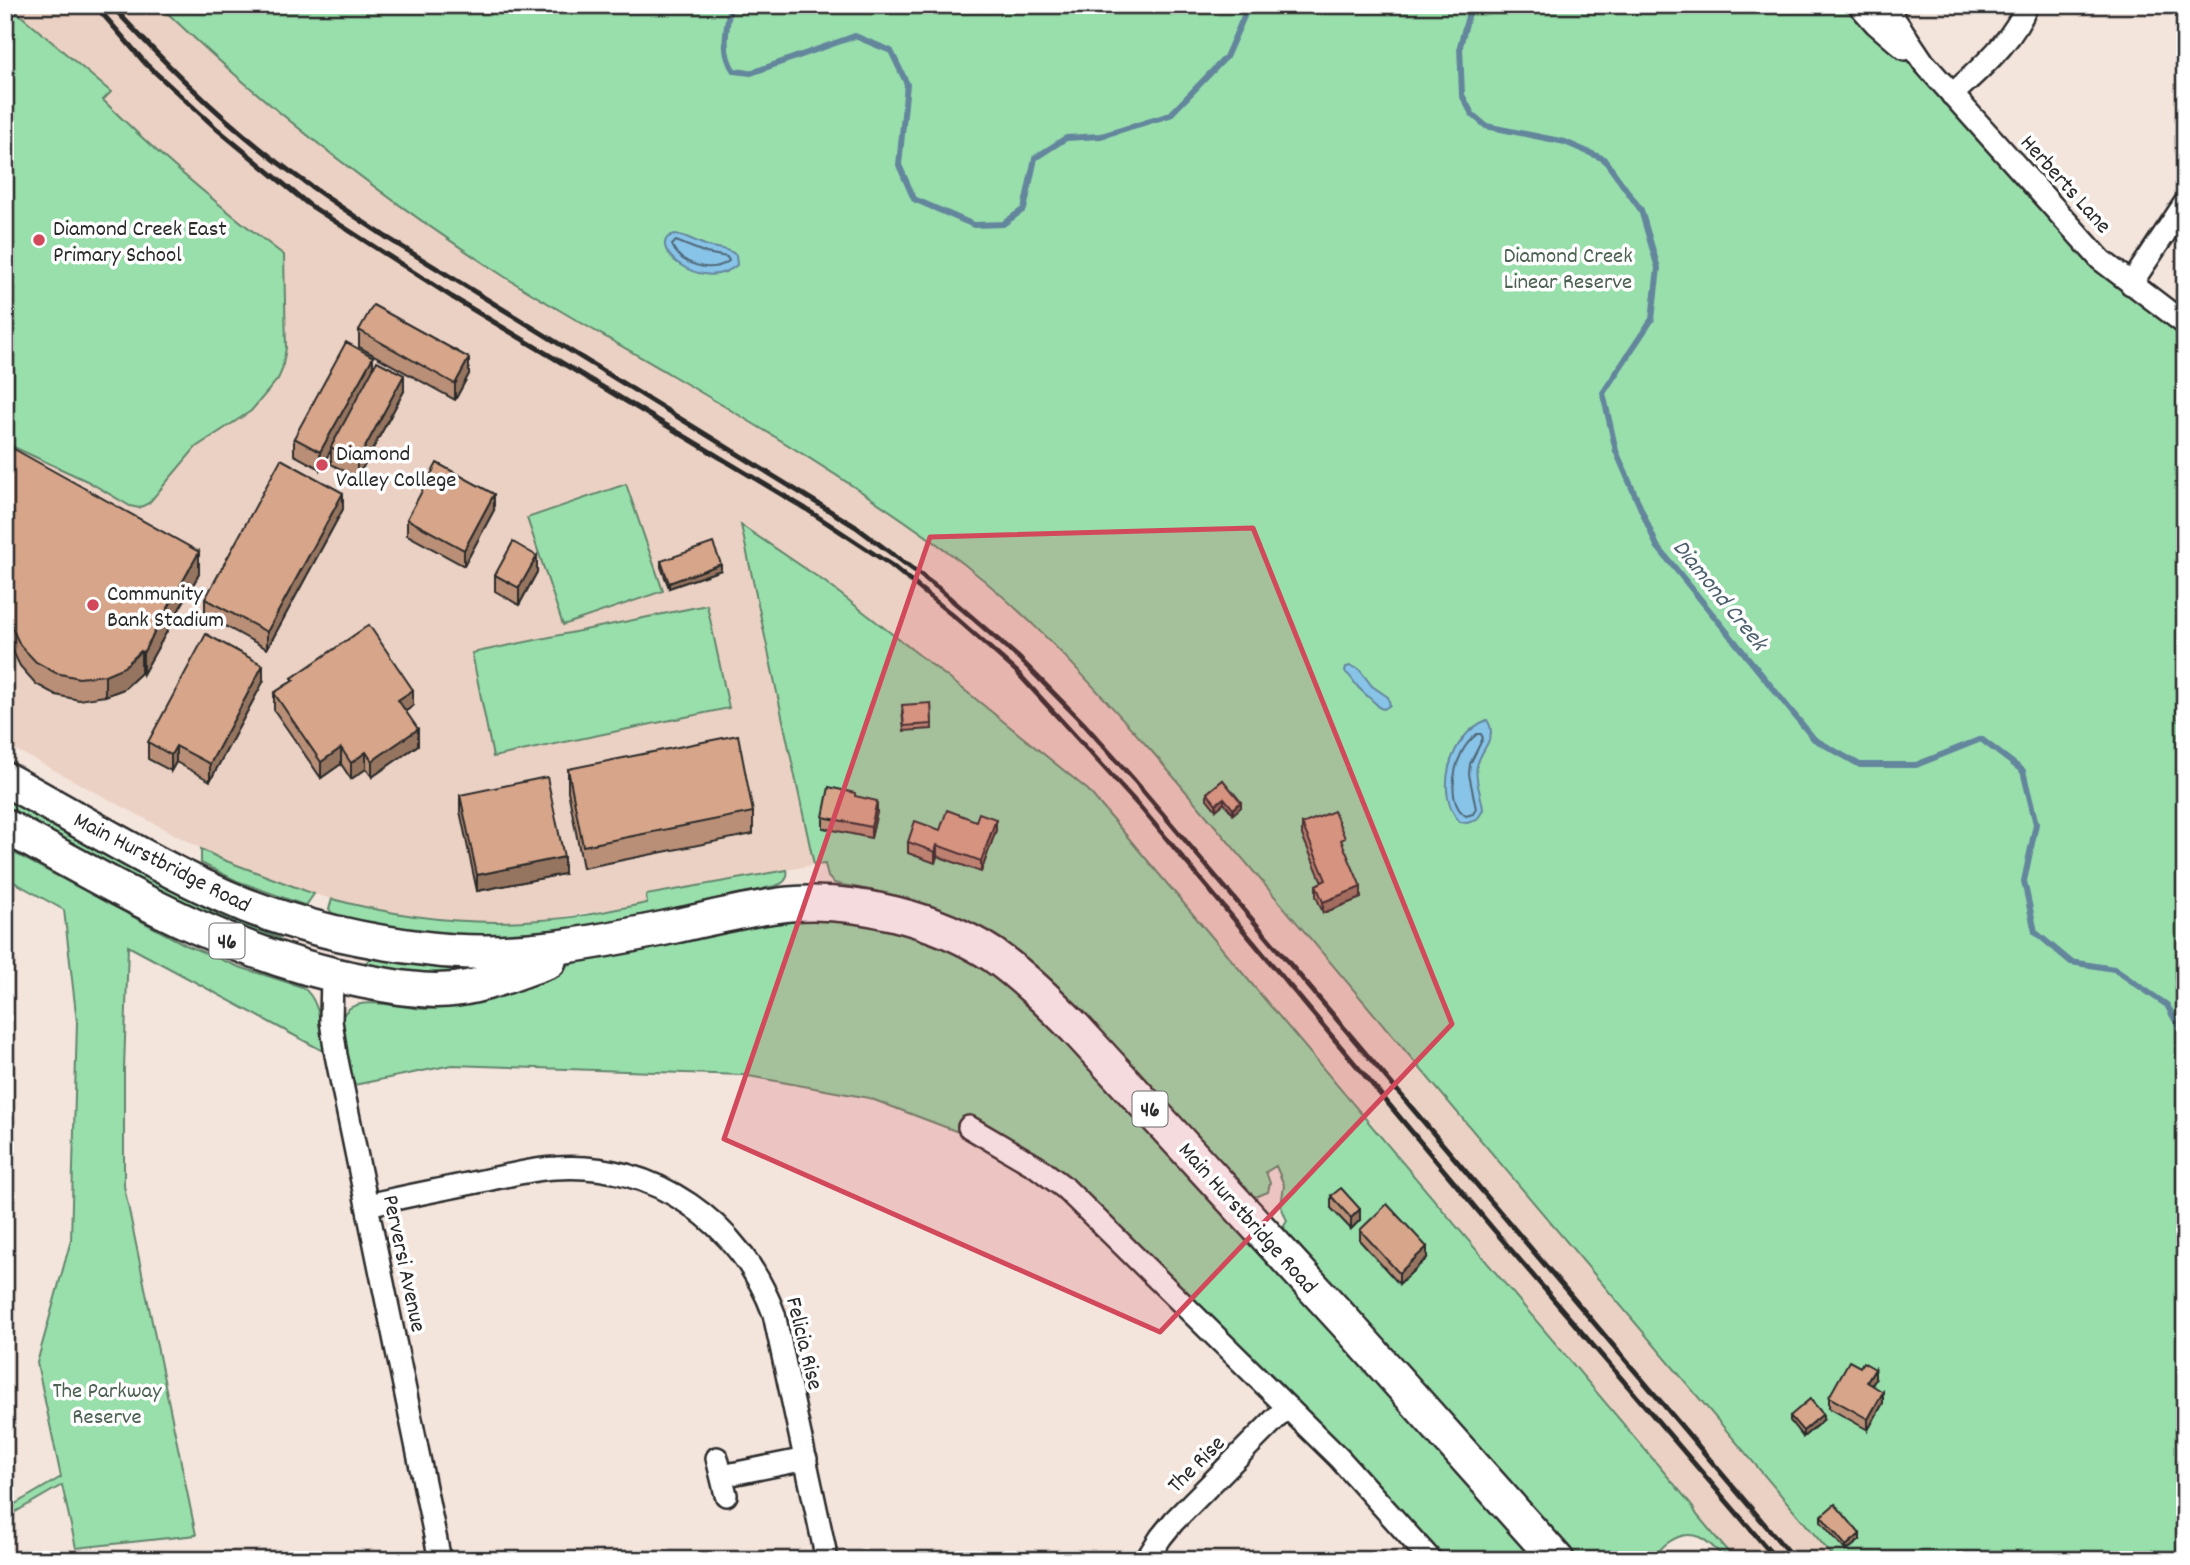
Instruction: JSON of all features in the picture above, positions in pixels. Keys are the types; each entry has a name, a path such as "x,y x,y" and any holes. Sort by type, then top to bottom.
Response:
{"main road":[{"name":"Main Hurstbridge Road","path":"5,779 204,887 246,905 334,934 430,950 523,951 618,938 790,904 841,905 891,914 930,925 964,939 992,955 1048,1000 1075,1027 1345,1322 1557,1560"},
{"name":"Main Hurstbridge Road","path":"5,826 202,931 250,950 332,975 398,988 450,990 486,982 618,938"},
{"path":"332,975 334,934"}],"street":[{"name":"Herberts Lane","path":"1859,5 1876,24 1924,63"},
{"name":"Herberts Lane","path":"1885,5 1924,63 2101,260 2185,324"},
{"path":"1952,95 2000,48 2027,5"},
{"path":"2132,284 2185,202"},
{"name":"Perversi Avenue","path":"332,975 332,1034 440,1560"},
{"path":"969,1127 1037,1167 1065,1188 1357,1476 1431,1560"},
{"name":"Felicia Rise","path":"368,1205 532,1170 579,1167 612,1171 643,1179 688,1202 725,1233 743,1255 766,1294 780,1334 827,1560"},
{"name":"The Rise","path":"1146,1560 1174,1521 1287,1407"},
{"path":"722,1476 806,1459"}],"highlighted area":[{"path":"1253,528 1452,1024 1160,1332 724,1139 930,537"}],"shaded area":[{"name":"Diamond Valley College","path":"5,5 159,5 269,105 349,169 505,276 674,376 886,509 946,550 1028,619 1077,668 1155,755 1836,1560 1735,1560 1697,1515 1691,1503 1088,790 825,582 742,525 814,865 647,894 648,903 543,920 471,922 395,912 358,906 314,894 221,859 5,744 5,99 13,10 5,34"}],"green space":[{"name":"Diamond Creek Linear Reserve","path":"159,5 1851,5 1913,67 2090,265 2185,338 2185,1560 1836,1560 1155,755 1029,620 944,549 845,481 459,247 369,183 282,115"},
{"path":"13,9 111,92 103,100 168,161 284,255 286,348 278,379 251,411 196,447 149,503 139,508 130,506 87,481 5,443 5,34"},
{"path":"626,484 663,591 563,625 527,518"},
{"path":"741,525 825,582 1088,790 1691,1504 1735,1560 1726,1560 1713,1546 1699,1537 1684,1535 1675,1538 1652,1558 1645,1560 1580,1560 1286,1234 1284,1226 1287,1221 1281,1206 1284,1185 1276,1166 1266,1172 1270,1183 1268,1192 1251,1197 1019,956 1000,940 981,928 904,898 834,883 828,877 825,864 814,865"},
{"path":"707,605 729,708 493,757 472,653"},
{"path":"5,790 153,872 204,907 279,938 284,943 272,948 5,813"},
{"name":"The Parkway Reserve","path":"5,848 186,945 239,967 302,987 317,1008 325,1052 128,946 124,1186 196,1535 76,1548 62,1485 5,1518 5,1510 61,1477 37,1363 71,1240 77,1022 64,910 5,877"},
{"path":"201,849 314,894 304,905 237,881 201,863"},
{"path":"787,870 785,881 775,886 698,903 658,916 522,938 405,930 365,923 332,913 329,909 332,899 383,911 462,921 515,922 554,919 647,903 646,895"},
{"path":"813,919 875,926 935,942 981,964 1035,1004 1539,1560 1441,1560 1069,1181 961,1133 869,1098 743,1075 452,1065 354,1085 341,1025 344,1014 352,1007 375,1003 424,1009 441,1008 580,961 742,928"},
{"path":"519,957 458,979 374,968 365,963 370,959"}],"water":[{"path":"675,234 733,253 736,255 737,265 723,273 707,275 680,265 665,247 666,239"},
{"path":"1346,667 1359,669 1372,686 1388,697 1390,705 1384,709 1380,708 1360,689 1345,672"},
{"path":"1487,720 1490,738 1476,771 1483,810 1477,820 1460,822 1452,810 1448,796 1450,765 1463,738 1474,727"}],"building":[{"path":"373,305 469,358 455,384 359,330"},
{"path":"346,342 373,357 320,452 294,438"},
{"path":"377,361 404,375 357,462 331,447"},
{"name":"Community Bank Stadium","path":"5,444 199,552 143,653 141,651 124,667 105,675 79,678 56,673 36,662 20,645 5,613"},
{"path":"281,459 343,493 267,632 205,599"},
{"path":"437,463 494,494 464,550 407,519"},
{"path":"513,542 537,556 519,588 495,575"},
{"path":"713,543 721,564 669,583 661,561"},
{"path":"369,625 413,690 398,700 418,729 372,761 366,752 351,763 341,748 321,762 274,693"},
{"path":"206,634 263,665 210,764 176,746 171,755 148,742"},
{"path":"931,703 932,724 904,726 902,705"},
{"path":"738,735 753,812 583,846 568,769"},
{"path":"547,777 564,857 477,875 460,795"},
{"path":"1223,780 1241,802 1233,809 1224,798 1216,804 1207,793"},
{"path":"829,787 877,801 871,827 823,817"},
{"path":"947,810 976,821 979,813 996,819 981,861 937,845 935,852 908,842 915,821 940,830"},
{"path":"1334,811 1345,838 1341,840 1361,887 1323,902 1316,885 1326,880 1302,824"},
{"path":"1341,1188 1360,1209 1351,1218 1331,1196"},
{"path":"1387,1204 1427,1247 1399,1273 1360,1230"},
{"path":"1849,1361 1860,1367 1863,1362 1875,1369 1867,1382 1883,1392 1868,1419 1829,1397"},
{"path":"1810,1399 1823,1414 1803,1431 1790,1416"},
{"path":"1835,1504 1860,1534 1846,1546 1821,1516"}],"waterway":[{"name":"Diamond Creek","path":"730,5 726,47 734,71 751,73 855,36 891,51 907,84 899,165 914,199 974,225 1003,224 1024,209 1035,158 1066,138 1101,136 1170,115 1226,57 1249,5"},
{"name":"Diamond Creek","path":"1471,5 1460,46 1462,95 1472,114 1486,126 1565,142 1604,159 1641,210 1658,268 1652,319 1603,393 1616,451 1657,546 1814,739 1860,765 1916,765 1981,739 2023,771 2036,824 2024,881 2035,932 2071,962 2114,969 2167,1005 2185,1038"}],"railway":[{"path":"95,5 146,64 217,129 308,204 452,297 806,509 891,565 1016,671 1141,808 1494,1230 1777,1560"},
{"path":"111,5 208,103 299,178 386,237 856,527 938,588 1019,658 1134,780 1795,1560"}],"place":[{"name":"Diamond Creek East Primary School","path":"39,240"},
{"name":"Diamond Valley College","path":"322,465"},
{"name":"Community Bank Stadium","path":"93,605"}]}
